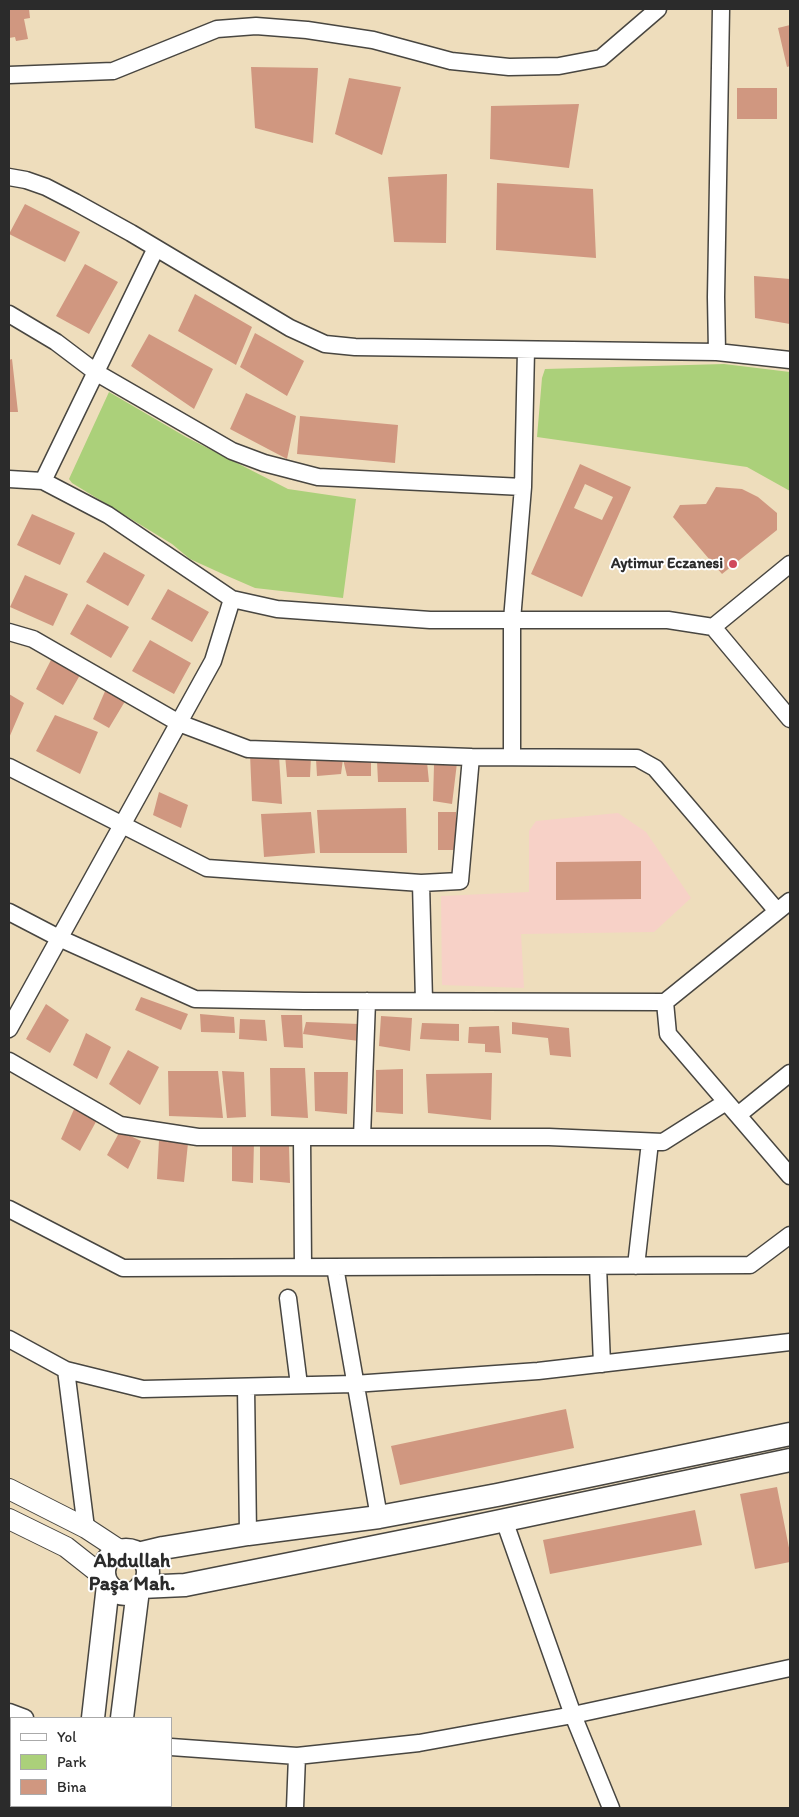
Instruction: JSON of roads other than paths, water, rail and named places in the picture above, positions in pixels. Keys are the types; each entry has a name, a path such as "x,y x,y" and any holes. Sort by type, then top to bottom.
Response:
{"main road":[{"path":"93,1717 106,1581 104,1568 107,1560 113,1554 379,1517 497,1495 790,1434"},
{"path":"106,1581 114,1591 122,1594 130,1594 140,1589 185,1585 790,1460"},
{"path":"122,1717 140,1589 147,1576 144,1560 129,1552"}],"street":[{"path":"9,75 114,71 217,29 256,26 308,30 373,40 450,61 509,67 559,66 601,58 658,9"},
{"path":"717,352 716,297 721,9"},
{"path":"9,177 26,180 46,187 156,248 290,328 325,344 355,347 717,352 790,360"},
{"path":"44,481 156,248"},
{"path":"9,314 56,342 97,373 232,451 264,464 318,477 523,487"},
{"path":"512,757 512,620 523,487 526,350"},
{"path":"9,479 44,481 108,515 232,599 277,609 430,620 668,620 713,627 790,719"},
{"path":"713,627 790,564"},
{"path":"9,1029 214,661 232,599"},
{"path":"9,632 33,638 179,723 248,750 471,757 637,758 655,768 777,911"},
{"path":"9,767 207,868 421,883 460,881 471,757"},
{"path":"421,883 424,1002"},
{"path":"9,912 59,938 195,999 367,1002 665,1002 790,901"},
{"path":"362,1137 367,1002"},
{"path":"665,1002 668,1034 790,1176"},
{"path":"9,1061 120,1125 198,1137 549,1138 663,1142 726,1102"},
{"path":"738,1115 790,1073"},
{"path":"302,1137 303,1267"},
{"path":"636,1266 650,1142"},
{"path":"9,1209 122,1268 750,1265 790,1234"},
{"path":"598,1266 602,1364"},
{"path":"335,1267 354,1384 379,1517"},
{"path":"288,1298 299,1385"},
{"path":"9,1340 66,1370 143,1389 354,1384 538,1371 790,1342"},
{"path":"66,1370 86,1528"},
{"path":"246,1387 248,1534"},
{"path":"9,1489 129,1552"},
{"path":"9,1518 66,1547 106,1581"},
{"path":"504,1520 573,1715 611,1808"},
{"path":"172,1748 297,1756 419,1743 573,1715 790,1668"},
{"path":"9,1712 22,1717"},
{"path":"295,1808 297,1756"}],"place":[{"name":"Aytimur Eczanesi","path":"733,564"}],"district":[{"name":"Abdullah Paşa Mah.","path":"132,1574"}]}
